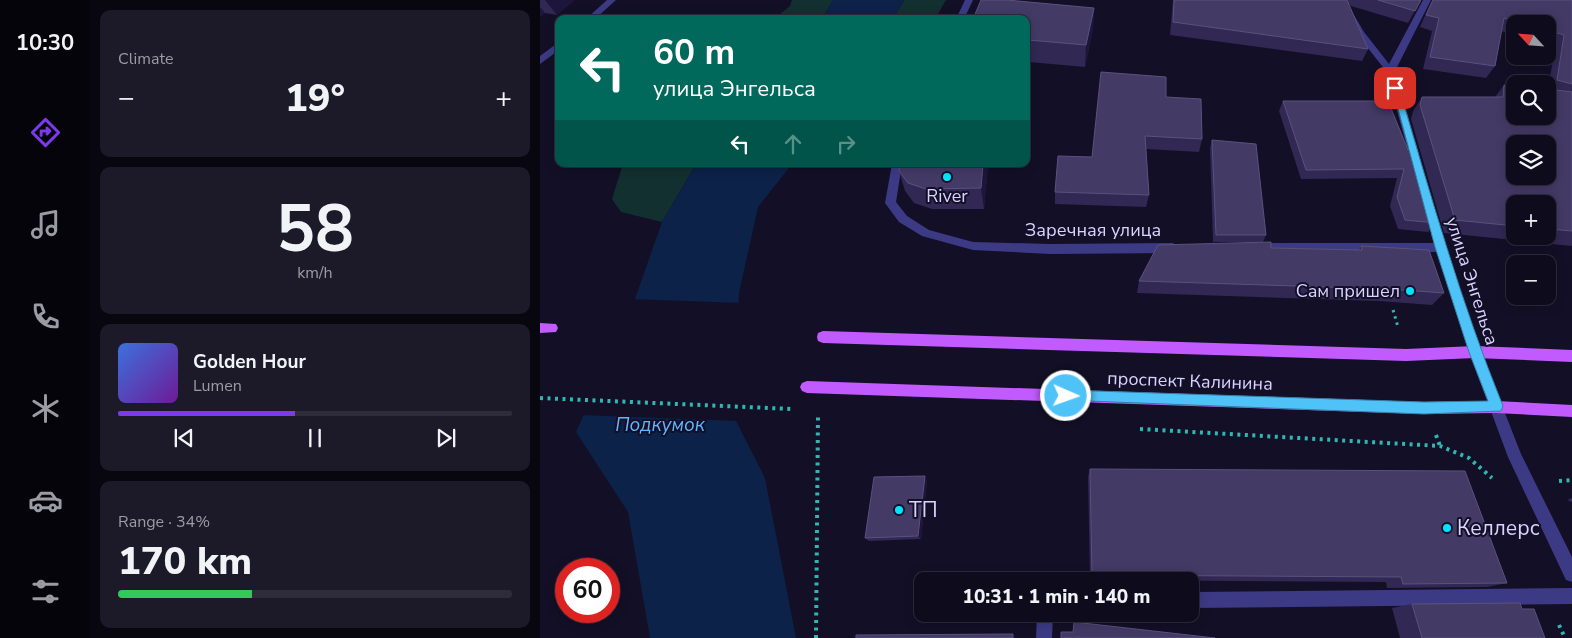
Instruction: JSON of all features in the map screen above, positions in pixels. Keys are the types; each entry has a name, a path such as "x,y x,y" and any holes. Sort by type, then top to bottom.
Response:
{"main road":[{"name":"проспект Калинина","path":"823,336 1406,355 1475,352 1572,356"},
{"name":"проспект Калинина","path":"807,387 1424,408 1496,406 1572,411"}],"street":[{"path":"595,15 612,0"},
{"path":"962,15 969,0"},
{"path":"1341,0 1360,34 1390,71 1416,164"},
{"path":"1390,71 1427,0"},
{"path":"540,61 555,48"},
{"name":"Заречная улица","path":"896,167 890,203 903,219 926,233 935,236 972,246 1050,249 1187,248"},
{"name":"улица Энгельса","path":"1427,201 1440,247 1475,352 1515,457 1572,574"},
{"path":"1255,248 1440,247"},
{"path":"1199,600 1572,596"},
{"path":"1044,638 1045,622"}],"path":[{"path":"540,398 800,410"},
{"path":"816,638 818,410 828,411"},
{"path":"1134,428 1440,446 1461,451 1480,463 1495,482"},
{"path":"1546,596 1565,638"}],"green space":[{"path":"792,0 833,0 824,15 779,15 790,6"},
{"path":"904,0 946,0 937,15 895,15"},
{"path":"622,167 694,167 662,222 621,212 612,199"}],"water":[{"path":"833,0 904,0 895,15 824,15"},
{"name":"Подкумок","path":"694,167 790,167 758,207 739,293 734,417 765,478 796,638 650,638 628,512 576,432 636,296 662,222"}],"pier":[{"path":"631,299 741,303 737,417 739,421 581,415"}],"building":[{"path":"981,0 1007,0 1094,8 1086,45 1030,40 1030,15 975,15"},
{"path":"1174,0 1347,0 1368,49 1173,22"},
{"path":"1378,0 1421,0 1415,11"},
{"path":"1433,0 1572,0 1572,84 1557,80 1564,35 1556,32 1556,15 1506,15 1495,66 1430,57 1439,18 1426,15"},
{"path":"1101,72 1166,77 1166,97 1201,99 1202,139 1145,136 1149,195 1055,192 1058,156 1092,157"},
{"path":"1504,85 1506,85 1506,125 1556,125 1556,90 1572,92 1572,231 1556,230 1556,195 1506,195 1506,225 1455,220 1420,105 1422,97 1503,97"},
{"path":"1283,101 1388,101 1408,150 1411,136 1436,223 1405,220 1397,197 1404,169 1306,170"},
{"path":"1212,140 1256,144 1266,235 1216,235"},
{"path":"900,167 983,167 981,188 926,189 908,183 899,171"},
{"path":"1271,242 1271,248 1362,250 1361,246 1429,250 1444,293 1389,289 1139,281 1158,245"},
{"path":"1090,469 1465,471 1507,583 1403,584 1401,577 1199,576 1199,572 1092,572"},
{"name":"ТП","path":"925,476 918,536 865,538 874,477"},
{"path":"1520,603 1522,609 1534,609 1545,638 1422,638 1412,604"},
{"path":"1074,622 1215,638 1061,638 1061,632 1073,632"},
{"path":"1013,634 1013,638 856,638 856,635"}],"place":[{"name":"River","path":"947,177"},
{"name":"Сам пришел","path":"1410,291"},
{"name":"ТП","path":"899,510"},
{"name":"Келлерс","path":"1447,528"}],"route":[{"path":"1066,396 1424,408 1496,406 1475,352 1440,247 1395,88"}]}
